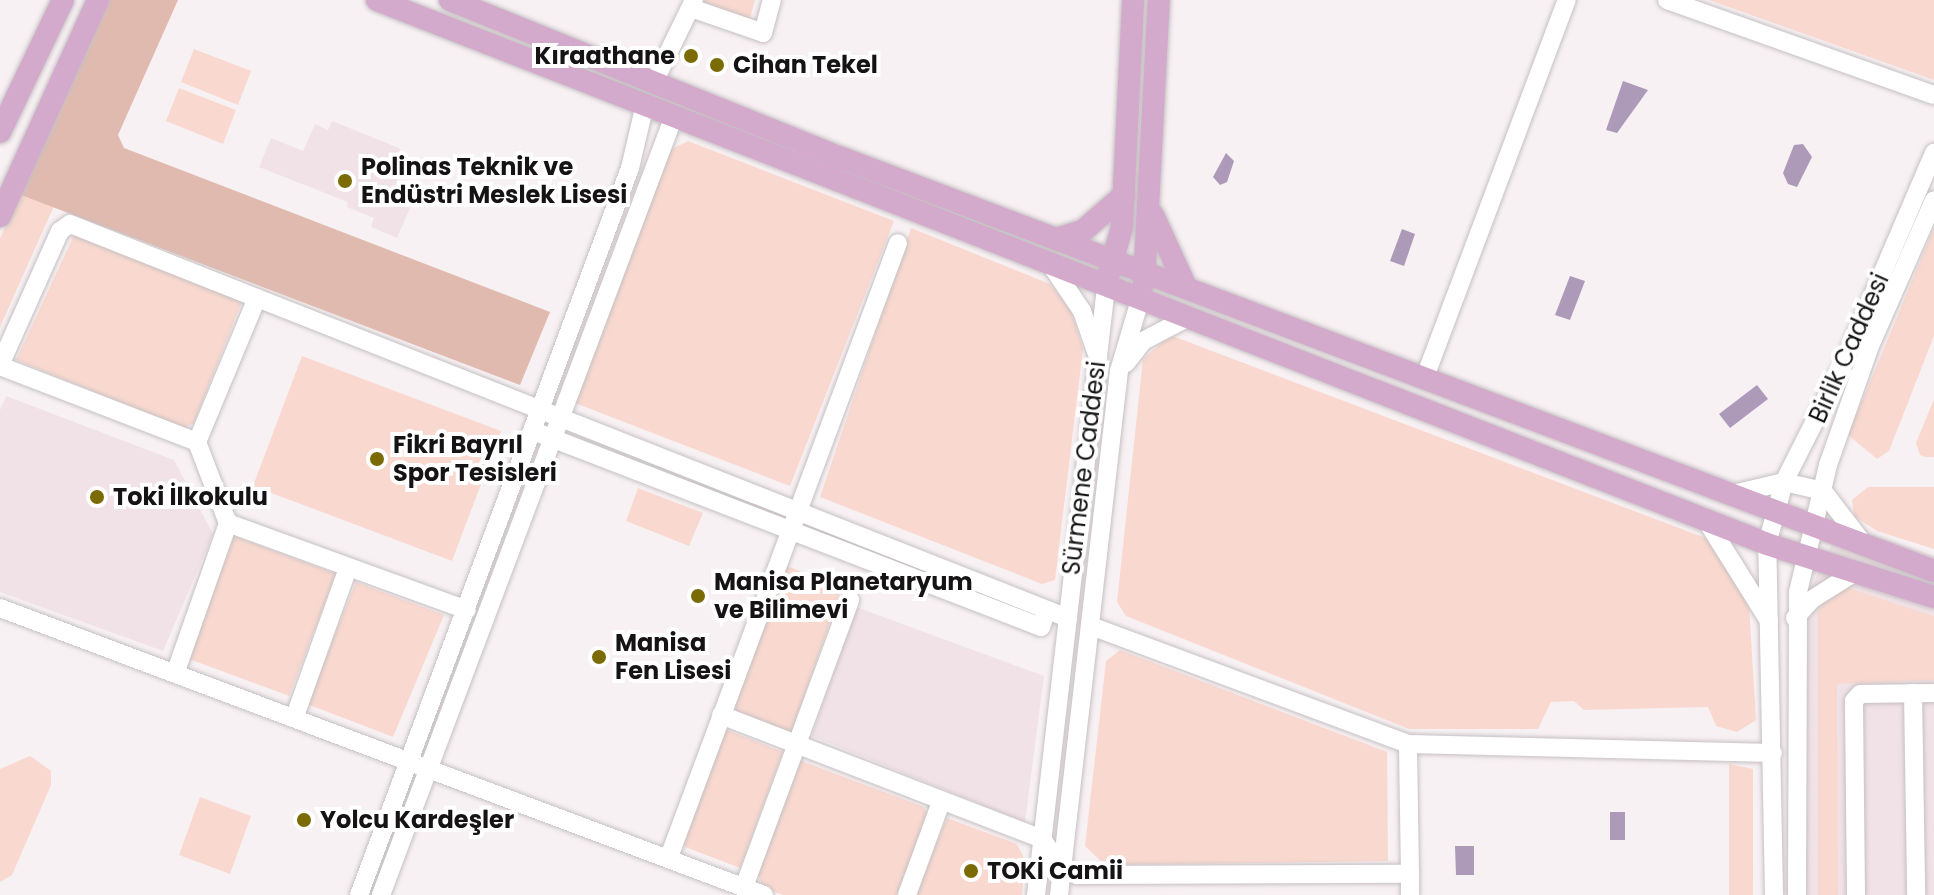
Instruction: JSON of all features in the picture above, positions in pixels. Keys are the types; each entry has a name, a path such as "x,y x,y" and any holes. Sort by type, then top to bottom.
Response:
{"main road":[{"path":"0,132 63,0"},
{"path":"0,216 98,0"},
{"path":"377,0 1767,544 1934,597"},
{"path":"450,0 1056,239 1425,377 1723,494 1934,571"},
{"name":"Sürmene Caddesi","path":"1106,287 1124,195 1133,0"},
{"name":"Sürmene Caddesi","path":"1140,300 1147,272 1159,0"},
{"path":"645,104 655,80"},
{"path":"674,116 684,92"},
{"path":"1056,239 1083,231 1124,195"},
{"path":"1148,202 1186,287"}],"street":[{"path":"655,80 693,4 763,33 772,0"},
{"path":"1425,377 1567,0"},
{"path":"1667,0 1934,95"},
{"path":"359,895 630,168 645,104"},
{"path":"381,895 558,416 674,116"},
{"name":"Birlik Caddesi","path":"1776,513 1784,482 1934,153"},
{"name":"Birlik Caddesi","path":"1815,527 1828,465 1870,346 1934,200"},
{"path":"197,442 0,366 60,231 70,224 1068,618"},
{"path":"669,857 898,243"},
{"path":"1049,262 1082,311 1099,360"},
{"name":"Sürmene Caddesi","path":"1036,895 1106,287"},
{"path":"176,671 228,523 197,442 257,298"},
{"name":"Sürmene Caddesi","path":"1059,895 1119,371 1140,300"},
{"path":"1119,371 1143,341 1187,318"},
{"path":"531,430 1041,627 1047,610"},
{"path":"1797,459 1828,465"},
{"path":"1723,494 1784,482 1823,491 1868,548"},
{"path":"1774,895 1771,623 1767,544 1776,513"},
{"path":"1706,520 1771,623"},
{"path":"228,523 467,610"},
{"path":"1797,895 1795,618 1806,556 1815,527"},
{"path":"295,716 348,568"},
{"path":"1795,618 1811,600 1857,571"},
{"path":"737,889 796,745 850,600"},
{"path":"0,608 669,857 737,889 764,895"},
{"path":"1091,626 1408,744 1773,753"},
{"path":"1913,693 1916,895"},
{"path":"1856,895 1854,701 1860,694 1934,693"},
{"path":"721,715 1042,839 1062,868 1077,875 1410,874"},
{"path":"1408,744 1410,895"},
{"path":"907,895 941,802"}],"shaded area":[{"path":"109,0 178,0 118,135 124,148 550,312 520,385 21,195"},
{"path":"699,0 755,0 749,22 698,4"},
{"path":"1709,0 1934,0 1934,80"},
{"path":"194,49 251,71 238,105 181,82"},
{"path":"1623,81 1648,90 1617,133 1606,130"},
{"path":"179,88 236,110 223,144 166,121"},
{"name":"Polinas Teknik ve Endüstri Meslek Lisesi","path":"332,121 399,148 405,161 392,194 412,203 397,238 371,227 374,218 347,207 348,202 259,167 271,138 303,151 315,124 328,130"},
{"path":"688,141 894,221 790,486 575,403 670,150"},
{"path":"1803,144 1812,157 1797,187 1788,184 1783,173 1794,145"},
{"path":"1226,153 1234,161 1227,182 1220,185 1213,177"},
{"path":"21,195 54,206 0,327 0,238"},
{"path":"911,228 1050,284 1071,311 1083,349 1055,580 1042,584 820,497"},
{"path":"1934,228 1934,336 1889,451 1877,459 1848,435"},
{"path":"1402,229 1415,234 1404,266 1390,261"},
{"path":"75,233 242,301 194,423 184,428 16,360"},
{"path":"1570,276 1585,281 1570,320 1555,315"},
{"path":"1170,335 1708,539 1749,605 1756,720 1737,732 1716,726 1708,707 1584,710 1574,701 1551,702 1538,729 1409,729 1126,616 1117,602 1143,359"},
{"name":"Fikri Bayrıl Spor Tesisleri","path":"302,356 501,431 452,561 253,486"},
{"path":"1757,385 1768,399 1730,428 1719,414"},
{"name":"Toki İlkokulu","path":"6,396 174,460 213,534 163,651 0,592 0,410"},
{"path":"1934,399 1934,457 1926,457 1920,455 1916,443"},
{"path":"1868,487 1934,487 1934,549 1877,531 1854,516 1852,500"},
{"path":"638,488 703,513 689,546 626,521"},
{"path":"1842,524 1934,556 1934,895 1804,895 1808,593"},
{"path":"234,536 336,574 289,696 189,659"},
{"path":"787,566 842,588 791,734 731,710"},
{"path":"356,582 444,615 393,737 307,704"},
{"path":"1845,587 1934,616 1934,680 1837,684 1838,895 1818,895 1818,611 1829,594"},
{"path":"856,607 1044,676 1025,822 812,736"},
{"path":"1120,650 1387,752 1388,861 1105,865 1085,846 1106,661"},
{"path":"722,728 783,752 740,868 685,847 682,837"},
{"path":"30,756 51,771 51,785 12,875 0,882 0,769"},
{"path":"799,760 924,807 928,815 897,895 783,895 763,888 756,868"},
{"path":"1729,764 1753,769 1753,895 1729,895"},
{"path":"200,797 251,816 230,874 179,855"},
{"path":"1610,812 1625,812 1625,840 1610,840"},
{"path":"947,818 1017,844 1025,860 1022,895 914,895"},
{"path":"1455,846 1474,846 1474,875 1456,875"}],"place":[{"name":"Kıraathane","path":"691,56"},
{"name":"Cihan Tekel","path":"717,65"},
{"name":"Polinas Teknik ve Endüstri Meslek Lisesi","path":"345,181"},
{"name":"Fikri Bayrıl Spor Tesisleri","path":"377,459"},
{"name":"Toki İlkokulu","path":"97,497"},
{"name":"Manisa Planetaryum ve Bilimevi","path":"698,596"},
{"name":"Manisa Fen Lisesi","path":"599,657"},
{"name":"Yolcu Kardeşler","path":"304,820"},
{"name":"TOKİ Camii","path":"971,871"}]}
